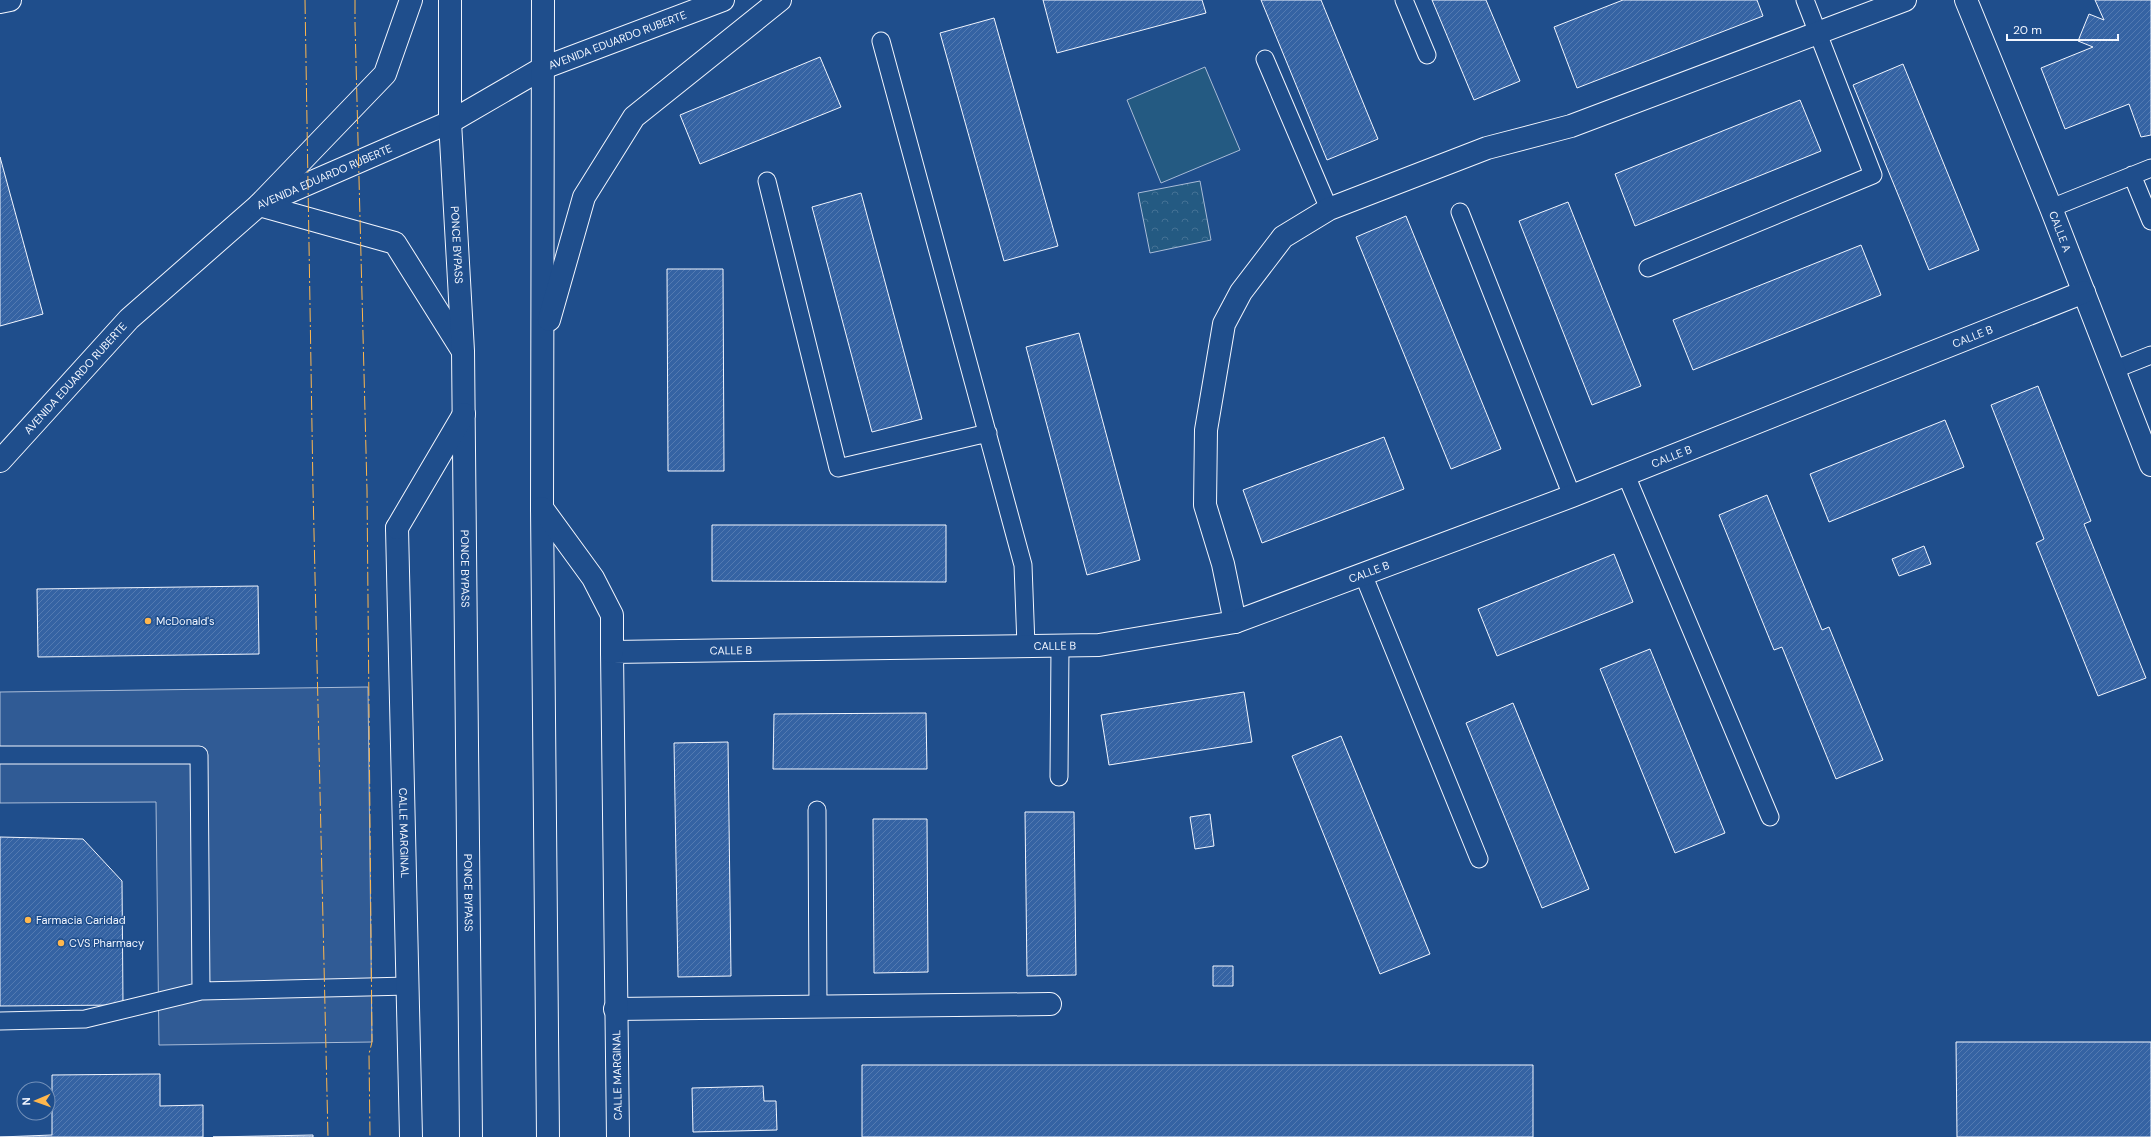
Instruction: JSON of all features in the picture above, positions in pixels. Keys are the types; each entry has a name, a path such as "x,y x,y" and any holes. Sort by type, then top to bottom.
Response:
{"main road":[{"path":"0,2 10,0"},
{"path":"411,0 385,74 259,205 395,243 463,351"},
{"name":"PONCE BYPASS","path":"450,0 450,122 463,351 471,1137"},
{"path":"543,0 541,346 548,1137"},
{"name":"AVENIDA EDUARDO RUBERTE","path":"0,461 128,319 259,205 450,122 543,68 723,0"},
{"path":"541,346 584,197 634,117 780,0"},
{"path":"1235,622 1223,564 1205,505 1206,430 1224,324 1241,292 1283,237 1328,209 1487,148 1571,126 1906,0"},
{"name":"CALLE A","path":"1966,0 2051,208 2151,465"},
{"name":"CALLE B","path":"612,652 1099,645 1235,622 1572,496 2084,292"},
{"name":"CALLE MARGINAL","path":"411,1137 397,528 464,414"},
{"name":"CALLE MARGINAL","path":"542,508 593,578 612,615 618,1137"},
{"path":"616,1009 1050,1004"}],"lane":[{"path":"1404,0 1427,55"},
{"path":"1648,268 1873,175 1806,0"},
{"path":"881,40 1023,565 1026,646"},
{"path":"1265,60 1328,209"},
{"path":"2051,208 2151,168"},
{"path":"2132,175 2151,221"},
{"path":"767,180 838,468 988,432"},
{"path":"1460,212 1572,496"},
{"path":"2113,370 2151,355"},
{"path":"1626,475 1770,818"},
{"path":"1363,574 1479,859"},
{"path":"1059,777 1060,646"},
{"path":"0,755 198,755 201,991"},
{"path":"817,810 818,1007"},
{"path":"0,1021 85,1019 201,991 408,986"}],"green space":[{"path":"1205,67 1240,150 1161,183 1127,100"},
{"path":"1200,181 1211,240 1150,253 1138,193"}],"shaded area":[{"path":"368,687 372,1042 159,1045 156,802 0,803 0,692"}],"building":[{"path":"1043,0 1202,0 1206,13 1057,53"},
{"path":"1261,0 1321,0 1378,139 1327,160"},
{"path":"1432,0 1486,0 1520,81 1474,100"},
{"path":"1623,0 1757,0 1763,16 1577,88 1554,27"},
{"path":"2095,0 2151,0 2151,135 2141,137 2129,104 2065,129 2041,68 2093,47 2078,41 2089,14 2104,20"},
{"path":"994,18 1058,246 1004,261 940,33"},
{"path":"820,57 841,107 700,164 680,115"},
{"path":"1903,64 1979,250 1929,270 1853,85"},
{"path":"1800,100 1821,151 1635,226 1615,174"},
{"path":"0,157 43,314 0,326"},
{"path":"861,193 922,419 872,432 812,207"},
{"path":"1568,202 1641,386 1592,405 1519,221"},
{"path":"1406,216 1501,449 1451,469 1356,237"},
{"path":"1861,245 1881,295 1693,370 1673,320"},
{"path":"667,269 723,269 724,471 668,471"},
{"path":"1079,333 1140,560 1087,575 1026,347"},
{"path":"2038,386 2091,521 2084,524 2146,678 2098,696 2036,543 2044,539 1991,405"},
{"path":"1945,420 1964,467 1829,522 1810,474"},
{"path":"1384,437 1404,489 1262,543 1243,490"},
{"path":"1767,495 1822,630 1829,627 1883,760 1836,779 1782,647 1774,650 1719,515"},
{"path":"712,525 946,525 946,582 712,581"},
{"path":"1924,546 1931,564 1899,576 1892,559"},
{"path":"1614,554 1633,602 1497,656 1478,609"},
{"name":"McDonald's","path":"258,586 259,654 38,657 37,589"},
{"path":"1650,649 1725,833 1675,853 1600,669"},
{"path":"1244,692 1252,742 1109,765 1101,715"},
{"path":"1513,703 1589,889 1542,908 1466,723"},
{"path":"926,713 927,769 773,769 774,714"},
{"path":"1341,736 1430,954 1380,974 1292,756"},
{"path":"728,742 731,976 678,977 674,743"},
{"path":"1025,812 1074,812 1076,975 1027,976"},
{"path":"1210,814 1214,846 1195,849 1190,817"},
{"path":"873,819 927,819 928,972 874,973"},
{"name":"CVS Pharmacy","path":"0,837 83,839 122,881 123,1005 0,1006"},
{"path":"1213,966 1233,966 1233,986 1213,986"},
{"path":"1956,1042 2151,1042 2151,1137 1957,1137"},
{"path":"862,1065 1533,1065 1533,1137 862,1137"},
{"path":"160,1074 160,1106 203,1105 203,1137 0,1137 52,1135 52,1121 56,1121 56,1081 52,1081 52,1075"},
{"path":"763,1086 764,1101 776,1101 777,1130 693,1132 692,1088"},
{"path":"313,1135 313,1137 213,1137"}],"power":[{"path":"305,0 313,489 328,1137"},
{"path":"355,0 367,490 372,1042 369,1054 370,1137"}],"place":[{"name":"McDonald's","path":"148,621"},
{"name":"Farmacia Caridad","path":"28,920"},
{"name":"CVS Pharmacy","path":"61,943"}]}
